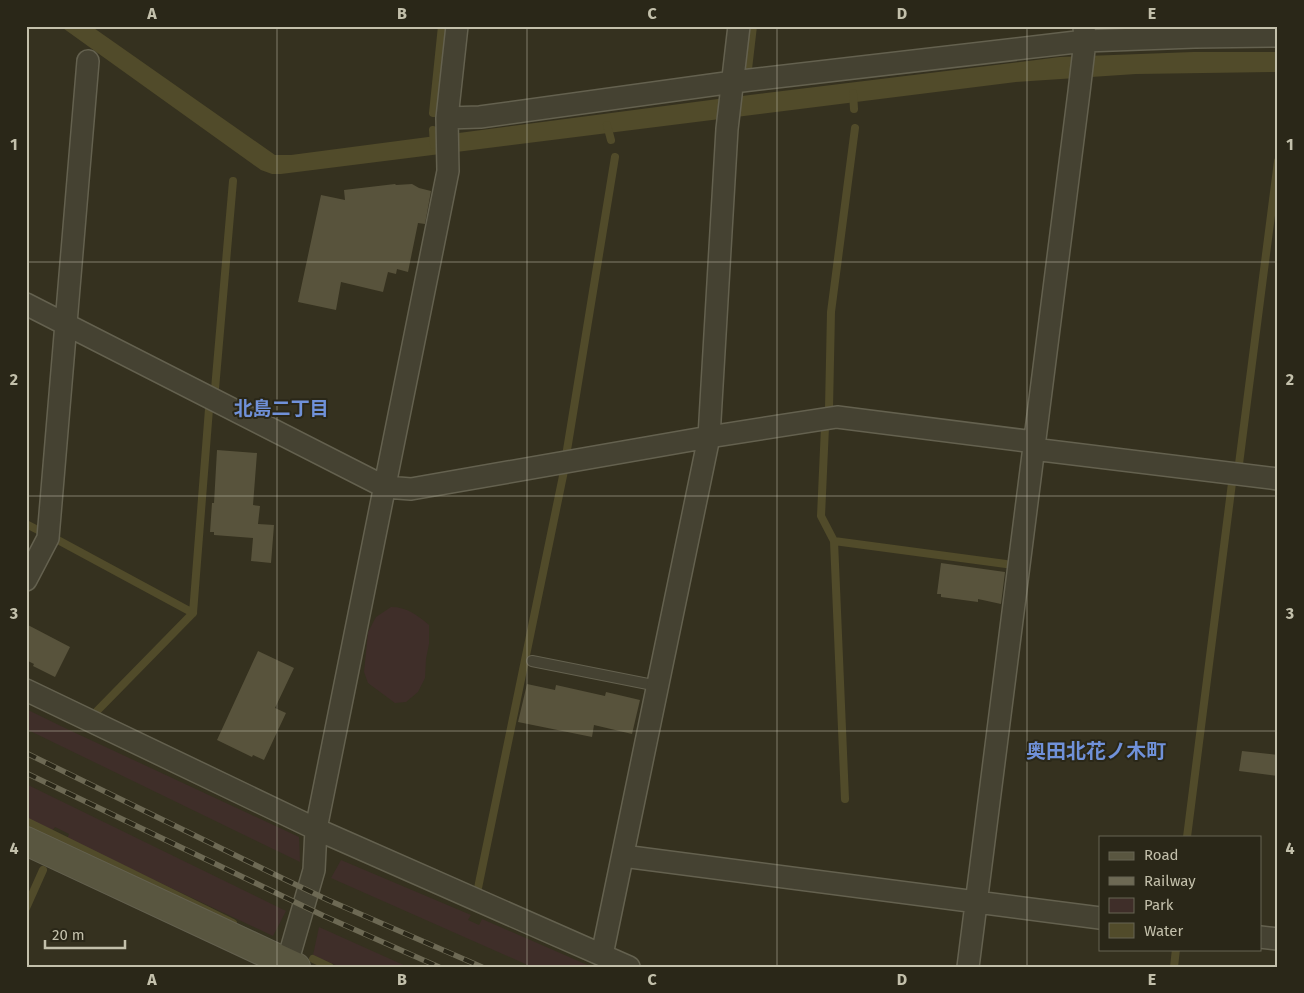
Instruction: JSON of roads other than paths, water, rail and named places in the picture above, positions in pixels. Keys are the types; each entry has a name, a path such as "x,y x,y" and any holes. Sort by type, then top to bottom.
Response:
{"street":[{"path":"26,841 290,966 314,870 316,829 446,181 448,122 457,26"},
{"path":"26,690 316,829 617,963 623,856 709,437 727,129 739,26"},
{"path":"448,122 732,87 1084,38 1278,36"},
{"path":"968,967 1080,85 1084,38"},
{"path":"26,580 48,538 88,61"},
{"path":"26,304 385,487 410,489 709,437 837,417 1278,479"},
{"path":"623,856 1099,918"},
{"path":"1262,937 1278,939"}],"lane":[{"path":"532,661 658,686"}],"water":[{"path":"60,26 91,26 275,155 291,155 718,99 1060,57 1193,52 1278,52 1278,72 1136,74 1016,82 272,174 261,170"}],"waterway":[{"path":"433,113 442,26"},
{"path":"748,69 753,26"},
{"path":"853,93 854,109"},
{"path":"607,125 611,140"},
{"path":"829,408 831,312 855,128"},
{"path":"433,130 434,145"},
{"path":"567,450 615,157"},
{"path":"1239,464 1278,161"},
{"path":"215,389 233,181"},
{"path":"96,712 193,613 209,409"},
{"path":"825,427 821,516 834,541 845,799"},
{"path":"478,888 564,471"},
{"path":"1187,836 1232,483"},
{"path":"26,524 38,530"},
{"path":"56,539 193,613"},
{"path":"834,541 1006,564"},
{"path":"26,821 233,923"},
{"path":"26,908 43,870"},
{"path":"1174,967 1176,950"},
{"path":"313,959 330,967"}],"railway":[{"path":"26,753 328,900 482,967"},
{"path":"26,773 324,916 439,967"}],"district":[{"name":"北島二丁目","path":"281,408"},
{"name":"奥田北花ノ木町","path":"1096,751"}]}
